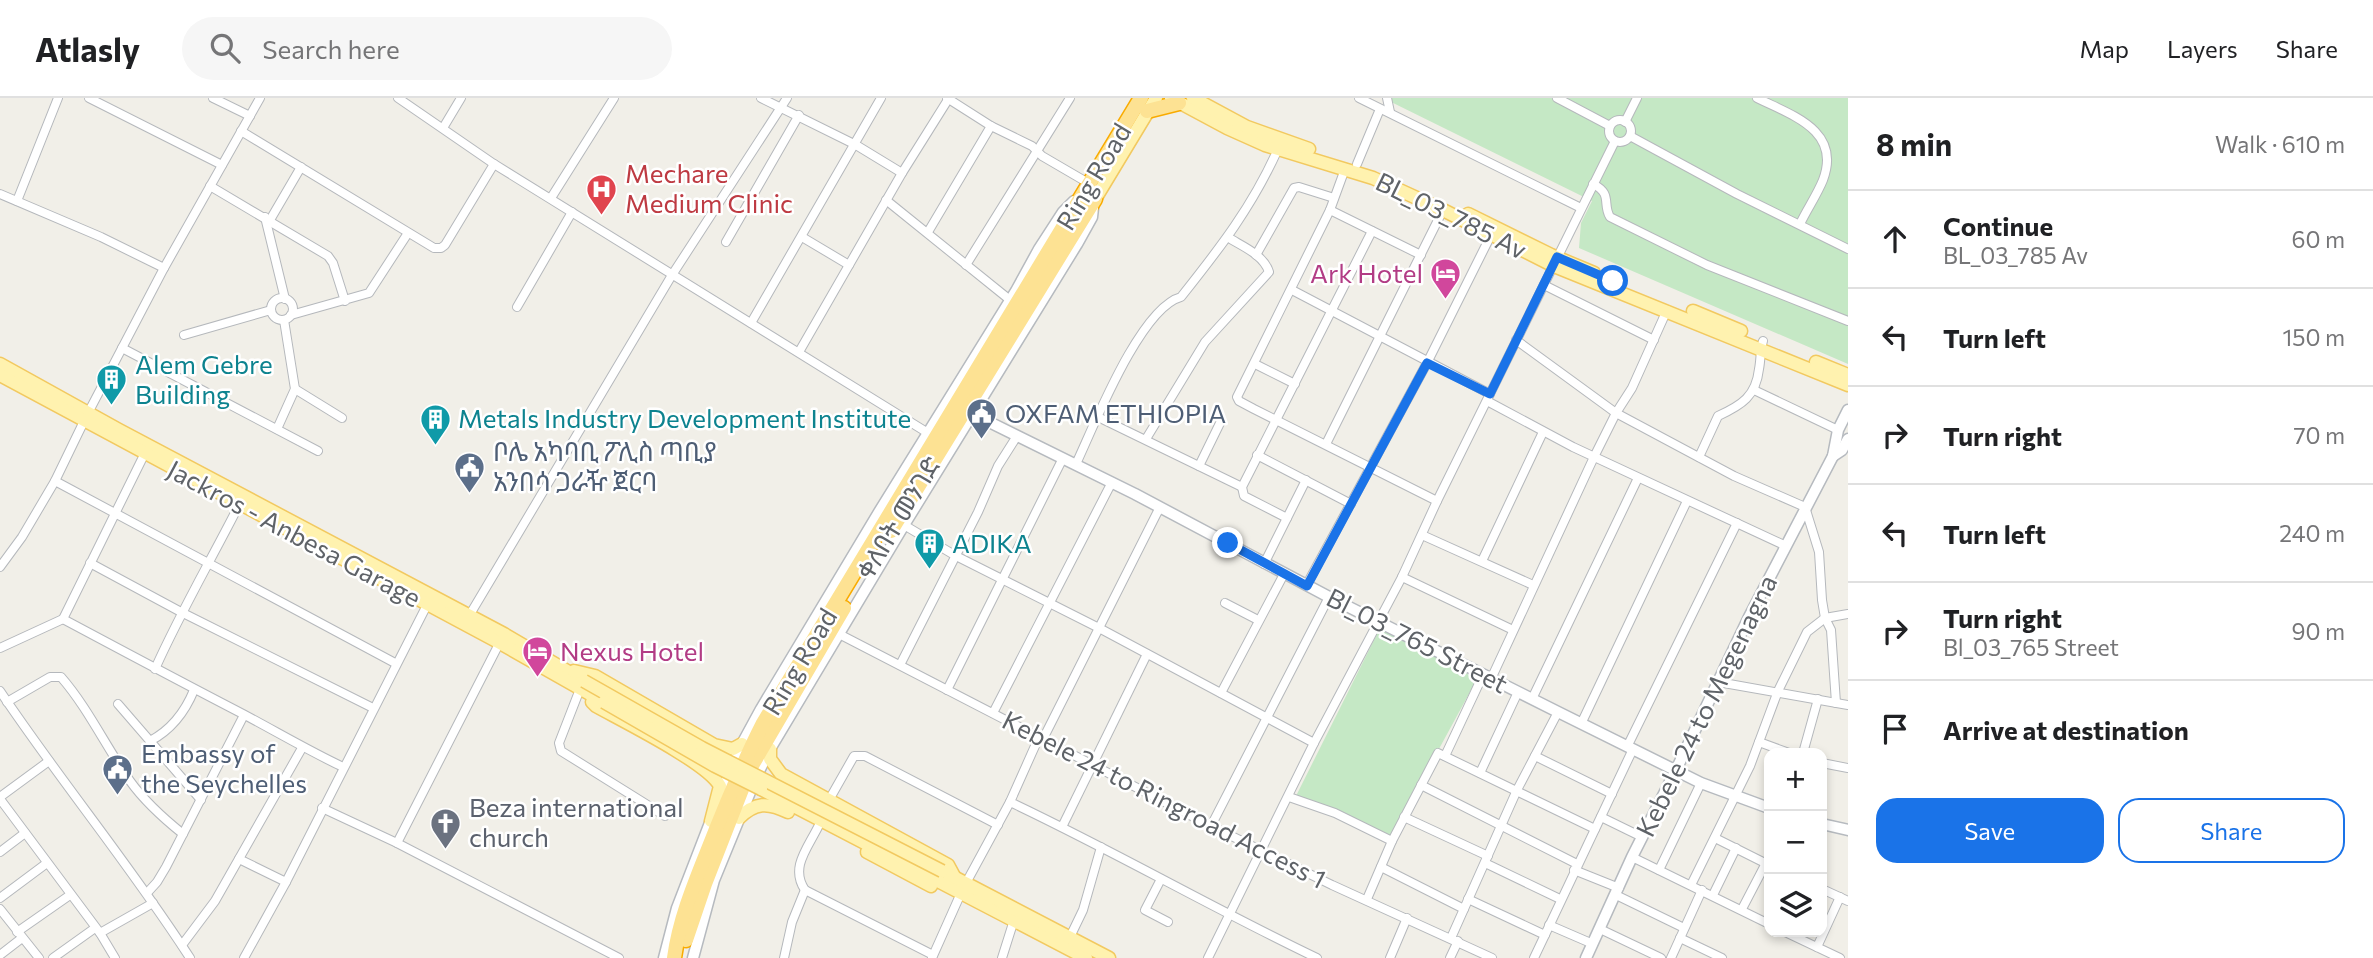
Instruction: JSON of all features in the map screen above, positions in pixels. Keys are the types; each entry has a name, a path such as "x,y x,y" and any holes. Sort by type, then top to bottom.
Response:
{"highway":[{"path":"1141,103 1181,100"},
{"name":"Ring Road","path":"674,958 683,915 697,876 743,762 763,723 1089,193 1141,103"},
{"name":"ቀለበት መንገድ","path":"682,958 690,926 743,786 776,722 1089,193"}],"main road":[{"path":"1141,103 1156,98"},
{"name":"BL_03_785 Av","path":"1181,100 1227,128 1278,149 1351,166 1491,235 1667,310 1848,375"},
{"name":"BL_03_785 Av","path":"1181,100 1443,201 1555,262 1761,344 1848,384"},
{"path":"0,364 86,417 339,552 469,616 502,639 567,671 604,702 715,766 1109,958"},
{"name":"Jackros - Anbesa Garage","path":"0,375 86,417 144,455 239,505 339,552 427,605 502,639 584,687"},
{"path":"567,671 580,671 595,676 714,745 733,749 742,744"},
{"path":"584,687 596,706 698,764 716,778 720,786 711,821"},
{"path":"584,687 952,882 1014,920 1086,958"},
{"path":"770,749 770,759 781,774 948,865 952,882"},
{"path":"739,818 752,806 766,804 785,810 931,886 952,882"}],"street":[{"path":"17,201 58,98"},
{"path":"89,98 222,165"},
{"path":"213,98 250,116"},
{"path":"0,568 55,481 164,268 260,98"},
{"path":"398,98 494,164 928,433"},
{"path":"443,128 461,98"},
{"path":"551,198 614,98"},
{"path":"761,98 856,145 902,173"},
{"path":"469,616 672,275 787,98"},
{"path":"751,323 881,98"},
{"path":"799,352 948,98 991,126 1032,146 1089,193"},
{"path":"966,265 1069,101 1057,98"},
{"path":"1359,98 1581,208"},
{"path":"1387,98 1390,112"},
{"path":"1557,98 1611,126"},
{"path":"1625,122 1637,98"},
{"path":"1757,98 1813,128 1823,141 1826,155 1823,179 1800,224"},
{"path":"1380,109 1237,397 1239,401 1437,501"},
{"path":"726,242 799,115"},
{"path":"1625,122 1615,122 1609,133 1615,141 1622,142 1630,136"},
{"path":"1625,122 1630,128 1630,136"},
{"path":"928,232 991,126"},
{"path":"241,131 434,247 442,248 446,245 494,164"},
{"path":"1630,136 1737,194 1848,248"},
{"path":"1208,958 1314,743 1402,577 1615,141"},
{"path":"1076,464 1148,322 1174,299 1181,298 1228,238 1278,149"},
{"path":"277,429 295,390 288,317 291,304 285,299 267,219 301,167"},
{"path":"1593,184 1601,188 1606,196 1608,214 1611,217 1707,265 1848,321"},
{"path":"210,186 328,256 333,263 345,301"},
{"path":"1255,255 1294,188 1300,187 1334,198"},
{"path":"664,958 677,908 742,744 879,512 1063,212 1089,193"},
{"path":"693,958 714,880 770,749 1087,228 1089,193"},
{"path":"0,194 101,237 164,268"},
{"path":"886,200 1010,300"},
{"path":"1330,210 1421,255"},
{"path":"1326,444 1443,210"},
{"path":"517,307 572,212"},
{"path":"1287,518 1244,496 1242,487 1372,231"},
{"path":"285,299 274,302 271,310 275,318 288,317 364,296 374,288 408,233"},
{"path":"1307,586 1427,363 1491,235"},
{"path":"802,237 849,265"},
{"path":"1146,439 1205,342 1269,272 1267,265 1255,255 1228,238"},
{"path":"1544,285 1654,340"},
{"path":"1292,290 1488,397 1543,432 1786,546"},
{"path":"184,335 271,310"},
{"path":"1445,756 1513,630 1594,457 1632,388 1667,310"},
{"path":"1517,340 1616,413 1699,457 1805,507 1819,552 1819,577 1825,618 1831,630 1836,703"},
{"path":"1699,457 1718,416 1752,394 1760,367 1761,344"},
{"path":"122,348 318,451"},
{"path":"1255,364 1295,384"},
{"path":"295,390 342,418"},
{"path":"1754,390 1838,430"},
{"path":"1841,453 1838,430 1848,410"},
{"name":"Bl_03_765 Street","path":"973,414 1112,482 1264,564 1581,724 1701,783 1764,806"},
{"path":"1098,417 1242,487"},
{"path":"1199,466 1221,421"},
{"path":"1482,561 1543,432"},
{"path":"900,665 998,466 1017,436"},
{"name":"Kebele 24 to Megenagna","path":"1586,958 1632,856 1805,507 1848,439"},
{"path":"0,648 62,619 144,455"},
{"path":"1257,455 1352,504"},
{"path":"947,690 1063,458"},
{"path":"1532,699 1638,478"},
{"path":"1264,564 1306,480"},
{"path":"55,481 395,663"},
{"path":"993,713 1112,482"},
{"path":"1581,724 1687,501"},
{"path":"155,669 181,612 210,564 239,505"},
{"path":"818,827 798,869 799,881 805,890 932,957 952,882 999,825 1160,507"},
{"path":"1534,958 1737,523"},
{"path":"904,525 956,556 1099,628 1314,743"},
{"path":"1422,534 1533,585"},
{"path":"90,563 181,612 373,708"},
{"path":"1221,693 1284,574"},
{"path":"1402,577 1513,630"},
{"path":"1211,826 1329,597"},
{"path":"1225,603 1258,620"},
{"path":"244,958 286,882 395,663 427,605"},
{"path":"1692,885 1735,796 1778,691 1807,632 1825,618 1848,614"},
{"path":"62,619 302,748 343,767"},
{"name":"Kebele 24 to Ringroad Access 1","path":"839,634 1211,826 1492,958"},
{"path":"397,843 502,639"},
{"path":"1062,827 1147,654"},
{"path":"7,702 50,677 61,677 135,788 150,807 183,834"},
{"path":"1718,682 1848,705 1848,713"},
{"path":"584,687 559,743 561,751 665,816"},
{"path":"150,741 166,733 188,705 194,690"},
{"path":"0,691 48,761 147,893 187,957"},
{"path":"1480,773 1518,692"},
{"path":"1804,748 1818,699"},
{"path":"118,704 201,800"},
{"path":"1450,958 1468,899 1517,790 1558,712"},
{"path":"147,893 157,882 244,715"},
{"path":"1759,742 1775,748"},
{"path":"181,945 215,901 302,748"},
{"path":"1367,900 1392,841 1439,752 1595,829"},
{"path":"829,800 854,757 866,756 999,825"},
{"path":"1535,756 1612,794"},
{"path":"48,761 0,798 98,930 115,958"},
{"path":"1827,764 1848,768"},
{"path":"1659,870 1701,783"},
{"path":"1421,785 1684,928"},
{"path":"1289,797 1335,813 1392,841"},
{"path":"1010,802 1101,847 1229,916 1317,958"},
{"path":"322,808 397,843 619,958"},
{"path":"1404,817 1560,900"},
{"path":"1601,817 1642,837"},
{"path":"1827,825 1848,830"},
{"path":"0,852 25,833"},
{"path":"1715,838 1764,862"},
{"path":"1070,937 1083,910 1101,847"},
{"path":"1713,895 1736,848"},
{"path":"1632,856 1764,920"},
{"path":"239,859 286,882"},
{"path":"0,898 47,863"},
{"path":"1381,867 1464,909"},
{"path":"1742,909 1764,871"},
{"path":"1161,879 1145,910 1168,922"},
{"path":"784,958 792,922 805,890"},
{"path":"1671,958 1702,890"},
{"path":"1817,947 1844,899 1827,891"},
{"path":"0,955 20,935 70,895"},
{"path":"1468,899 1545,935"},
{"path":"53,958 98,930 153,903"},
{"path":"0,909 39,958"},
{"path":"1390,958 1407,918"},
{"path":"1002,958 1014,920"},
{"path":"1549,925 1593,944"},
{"path":"1600,929 1661,958"},
{"path":"1796,937 1840,958"},
{"path":"1680,938 1722,958"}],"green space":[{"path":"1383,98 1848,98 1848,364 1579,248 1581,223 1592,201"},
{"path":"1380,628 1477,679 1390,839 1294,800"}],"place":[{"name":"Mechare Medium Clinic","path":"602,216"},
{"name":"Ark Hotel","path":"1446,301"},
{"name":"Alem Gebre Building","path":"112,407"},
{"name":"OXFAM ETHIOPIA","path":"982,441"},
{"name":"Metals Industry Development Institute","path":"435,446"},
{"name":"ቦሌ አካባቢ ፖሊስ ጣቢያ አንበሳ ጋራዥ ጀርባ","path":"470,494"},
{"name":"ADIKA","path":"929,571"},
{"name":"Nexus Hotel","path":"537,679"},
{"name":"Embassy of the Seychelles","path":"118,796"},
{"name":"Beza international church","path":"446,850"}],"route":[{"path":"1228,543 1307,586 1427,363 1490,394 1557,257 1613,281"}]}
